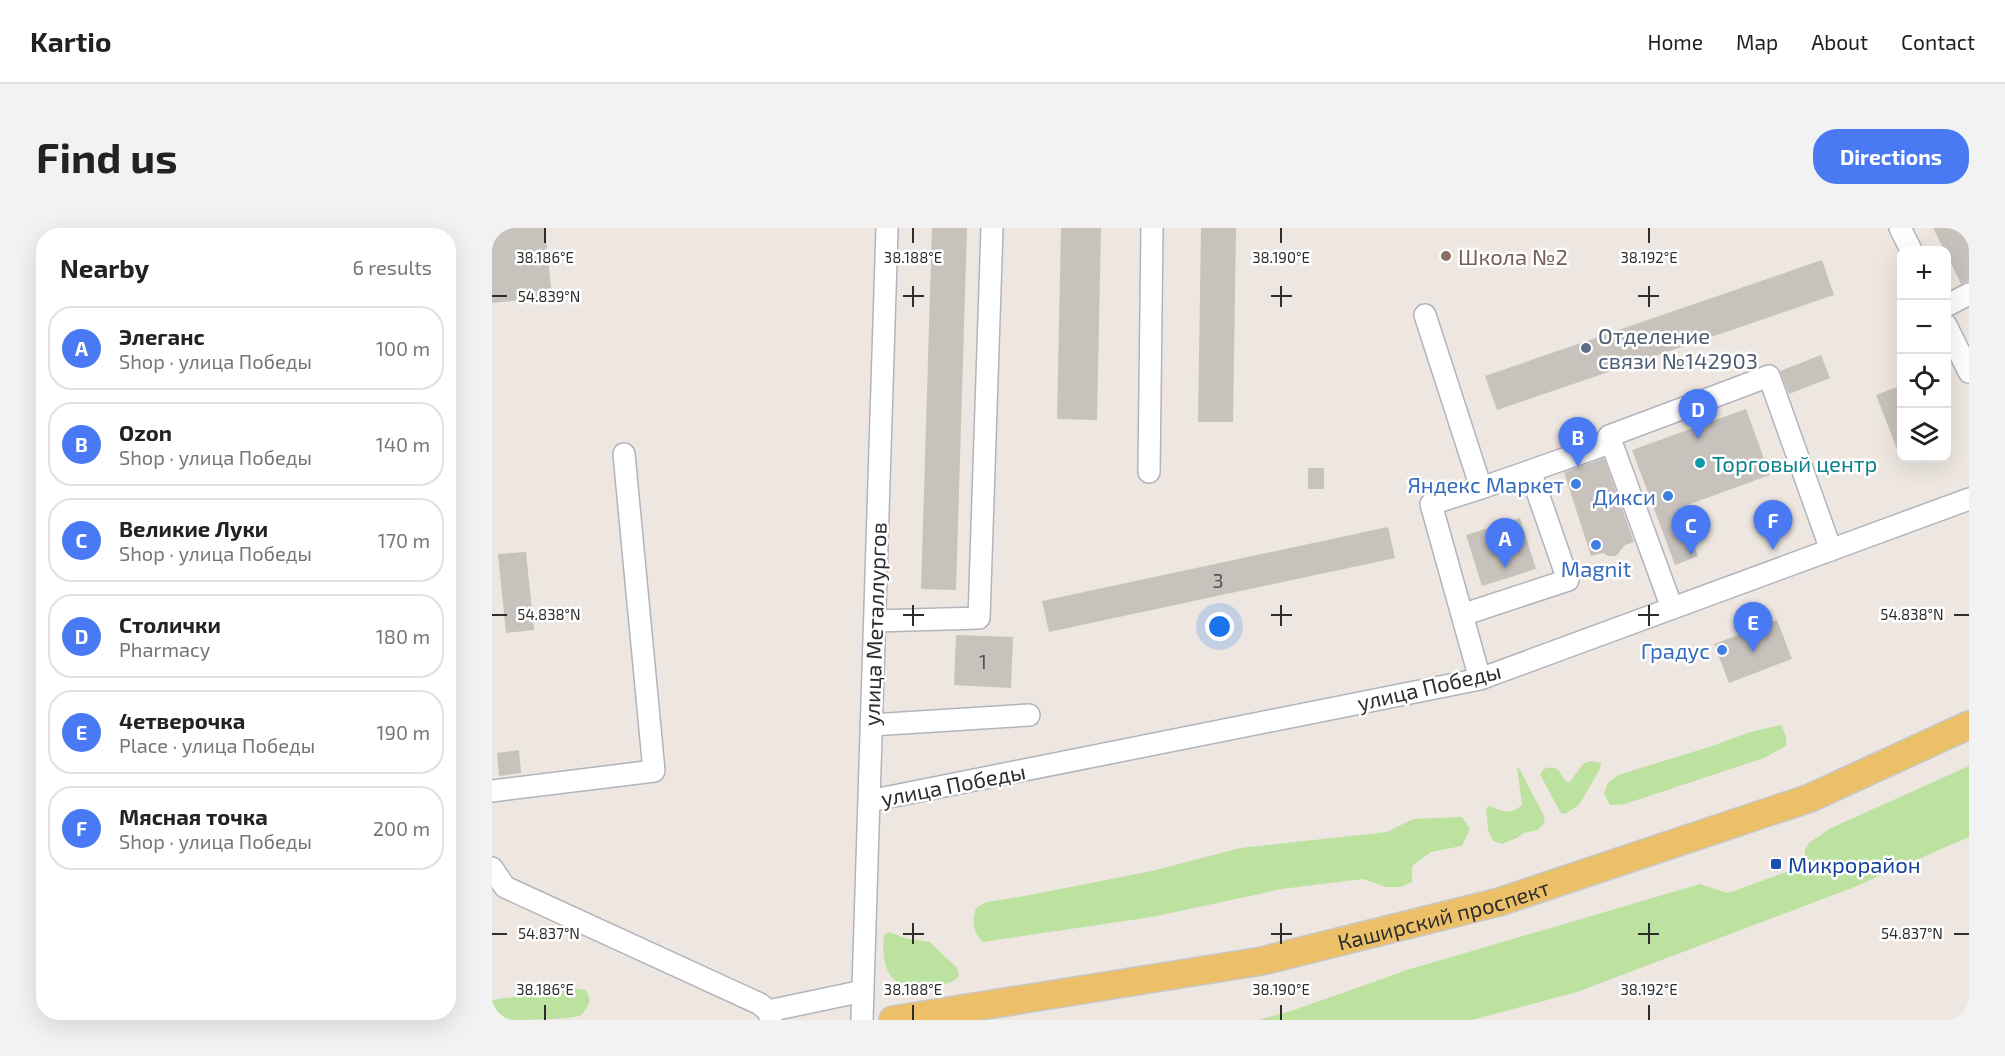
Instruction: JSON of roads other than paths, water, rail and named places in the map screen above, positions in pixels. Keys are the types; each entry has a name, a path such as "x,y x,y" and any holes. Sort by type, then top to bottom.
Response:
{"main road":[{"name":"Каширский проспект","path":"893,1020 1262,962 1499,902 1810,798 1969,726"}],"street":[{"name":"улица Металлургов","path":"862,1020 887,228"},
{"path":"874,621 979,618 992,228"},
{"path":"1149,472 1152,228"},
{"path":"1900,228 1909,246"},
{"path":"1951,304 1969,294"},
{"path":"1425,315 1481,488"},
{"path":"1951,334 1969,372"},
{"path":"1672,608 1609,436 1769,376 1830,550"},
{"path":"1480,679 1431,504 1612,442"},
{"path":"492,791 654,771 624,454"},
{"path":"1462,615 1568,580 1530,471"},
{"name":"улица Победы","path":"869,801 1480,679 1969,499"},
{"path":"871,725 1029,715"},
{"path":"492,868 505,887 760,1004 769,1016 863,991"}],"place":[{"name":"Школа №2","path":"1446,256"},
{"name":"Отделение связи №142903","path":"1586,348"},
{"name":"Столички","path":"1698,439"},
{"name":"Торговый центр","path":"1700,463"},
{"name":"Ozon","path":"1578,467"},
{"name":"Яндекс Маркет","path":"1576,484"},
{"name":"Дикси","path":"1668,496"},
{"name":"Magnit","path":"1596,545"},
{"name":"Мясная точка","path":"1773,550"},
{"name":"Великие Луки","path":"1691,555"},
{"name":"Элеганс","path":"1505,568"},
{"name":"Градус","path":"1722,650"},
{"name":"4етверочка","path":"1753,652"},
{"name":"Микрорайон","path":"1776,864"}]}
